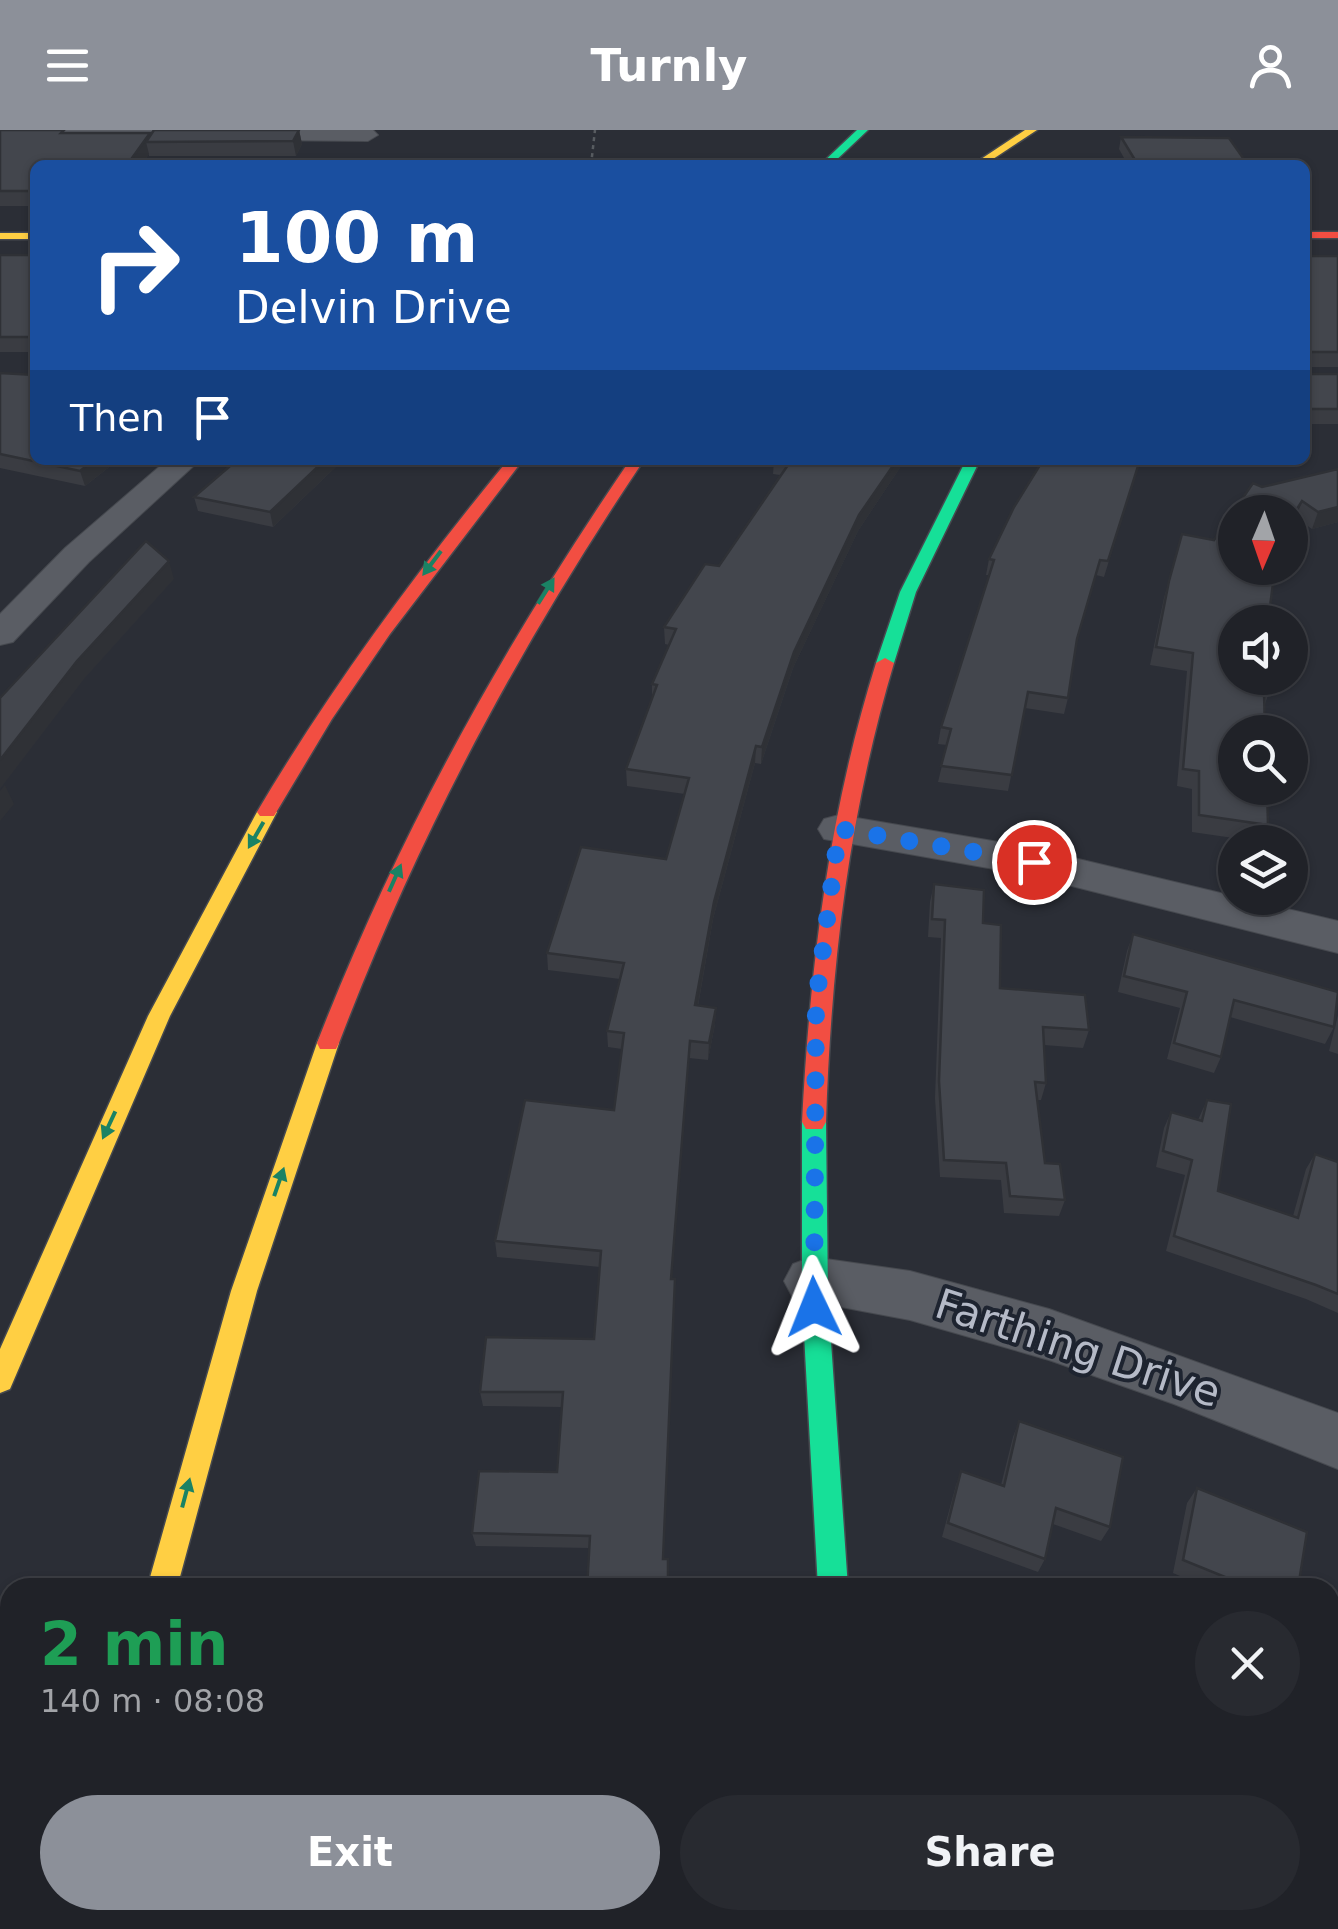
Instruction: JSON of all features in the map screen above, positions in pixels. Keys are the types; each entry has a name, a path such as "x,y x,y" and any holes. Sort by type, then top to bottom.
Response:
{"main road":[{"path":"831,160 864,130"},
{"path":"984,160 1032,130"},
{"path":"1310,235 1338,235"},
{"path":"0,236 30,236"},
{"path":"0,1380 116,1111 240,862 369,650 454,534 512,465"},
{"path":"165,1578 245,1283 352,974 440,778 484,696 565,561 632,465"},
{"path":"832,1578 812,1281 816,1002 839,829 886,644 940,518 970,465"}],"street":[{"path":"0,132 372,132"},
{"path":"334,160 372,132"},
{"path":"0,634 77,555 179,465"},
{"path":"839,829 960,847 1108,878 1338,938"},
{"name":"Farthing Drive","path":"812,1281 858,1284 923,1297 1025,1327 1184,1378 1338,1441"}],"path":[{"path":"592,160 595,130"}],"building":[{"path":"0,130 150,133 131,160 30,160 30,191 0,191"},
{"path":"154,130 299,130 293,141 146,142"},
{"path":"1121,137 1229,138 1244,160 1135,160"},
{"path":"0,255 30,255 30,337 0,337"},
{"path":"1310,256 1338,256 1338,352 1310,352"},
{"path":"0,373 30,375 30,460 0,454"},
{"path":"1310,374 1338,374 1338,409 1310,409"},
{"path":"52,465 88,465 80,471"},
{"path":"231,465 320,465 270,512 194,497"},
{"path":"788,465 894,465 859,515 794,652 762,747 756,746 714,902 695,1005 716,1008 709,1043 690,1041 671,1279 675,1279 663,1559 668,1559 668,1578 588,1578 590,1536 472,1533 479,1471 557,1472 563,1392 480,1392 486,1337 594,1339 601,1251 495,1241 525,1100 614,1110 624,1033 607,1031 624,963 547,953 581,847 666,859 689,778 626,769 657,685 652,684 676,629 664,627 705,564 719,566"},
{"path":"1040,465 1138,465 1108,561 1100,560 1077,639 1068,698 1028,692 1012,775 941,766 951,729 941,727 994,560 989,559"},
{"path":"1338,469 1338,507 1318,512 1308,505 1308,495 1245,495 1253,483 1262,487"},
{"path":"1182,534 1214,540 1218,534 1218,585 1273,585 1270,605 1218,605 1218,695 1264,695 1265,715 1218,715 1218,805 1267,805 1268,825 1199,815 1199,771 1183,769 1193,653 1156,647"},
{"path":"146,541 169,561 77,661 0,760 0,698"},
{"path":"934,884 984,890 983,923 1001,925 1000,988 1085,995 1089,1030 1043,1027 1046,1083 1035,1082 1045,1163 1060,1164 1065,1200 1010,1196 1006,1163 944,1160 939,1081 945,920 932,919"},
{"path":"1133,934 1338,992 1334,1027 1234,1000 1221,1057 1174,1043 1187,992 1124,976"},
{"path":"1207,1100 1231,1104 1218,1191 1298,1218 1315,1154 1338,1162 1338,1294 1174,1236 1192,1160 1163,1151 1171,1112 1202,1121"},
{"path":"1019,1421 1123,1457 1110,1527 1056,1508 1045,1559 948,1523 961,1471 1004,1486"},
{"path":"1197,1488 1307,1532 1300,1578 1227,1578 1183,1560"}],"traffic: fast":[{"path":"830,160 863,130"},
{"path":"885,663 908,592 971,465"},
{"path":"814,1122 815,1298 832,1578"}],"traffic: slow":[{"path":"985,160 1032,130"},
{"path":"0,236 30,236"},
{"path":"0,1380 159,1016 267,812"},
{"path":"165,1578 244,1291 328,1043"}],"traffic: jam":[{"path":"1310,235 1338,235"},
{"path":"267,812 323,719 384,630 512,465"},
{"path":"328,1043 391,888 463,741 545,599 634,465"},
{"path":"814,1122 820,1006 833,890 854,776 885,663"}],"route":[{"path":"814,1307 816,1002 839,829 1034,862"}]}
